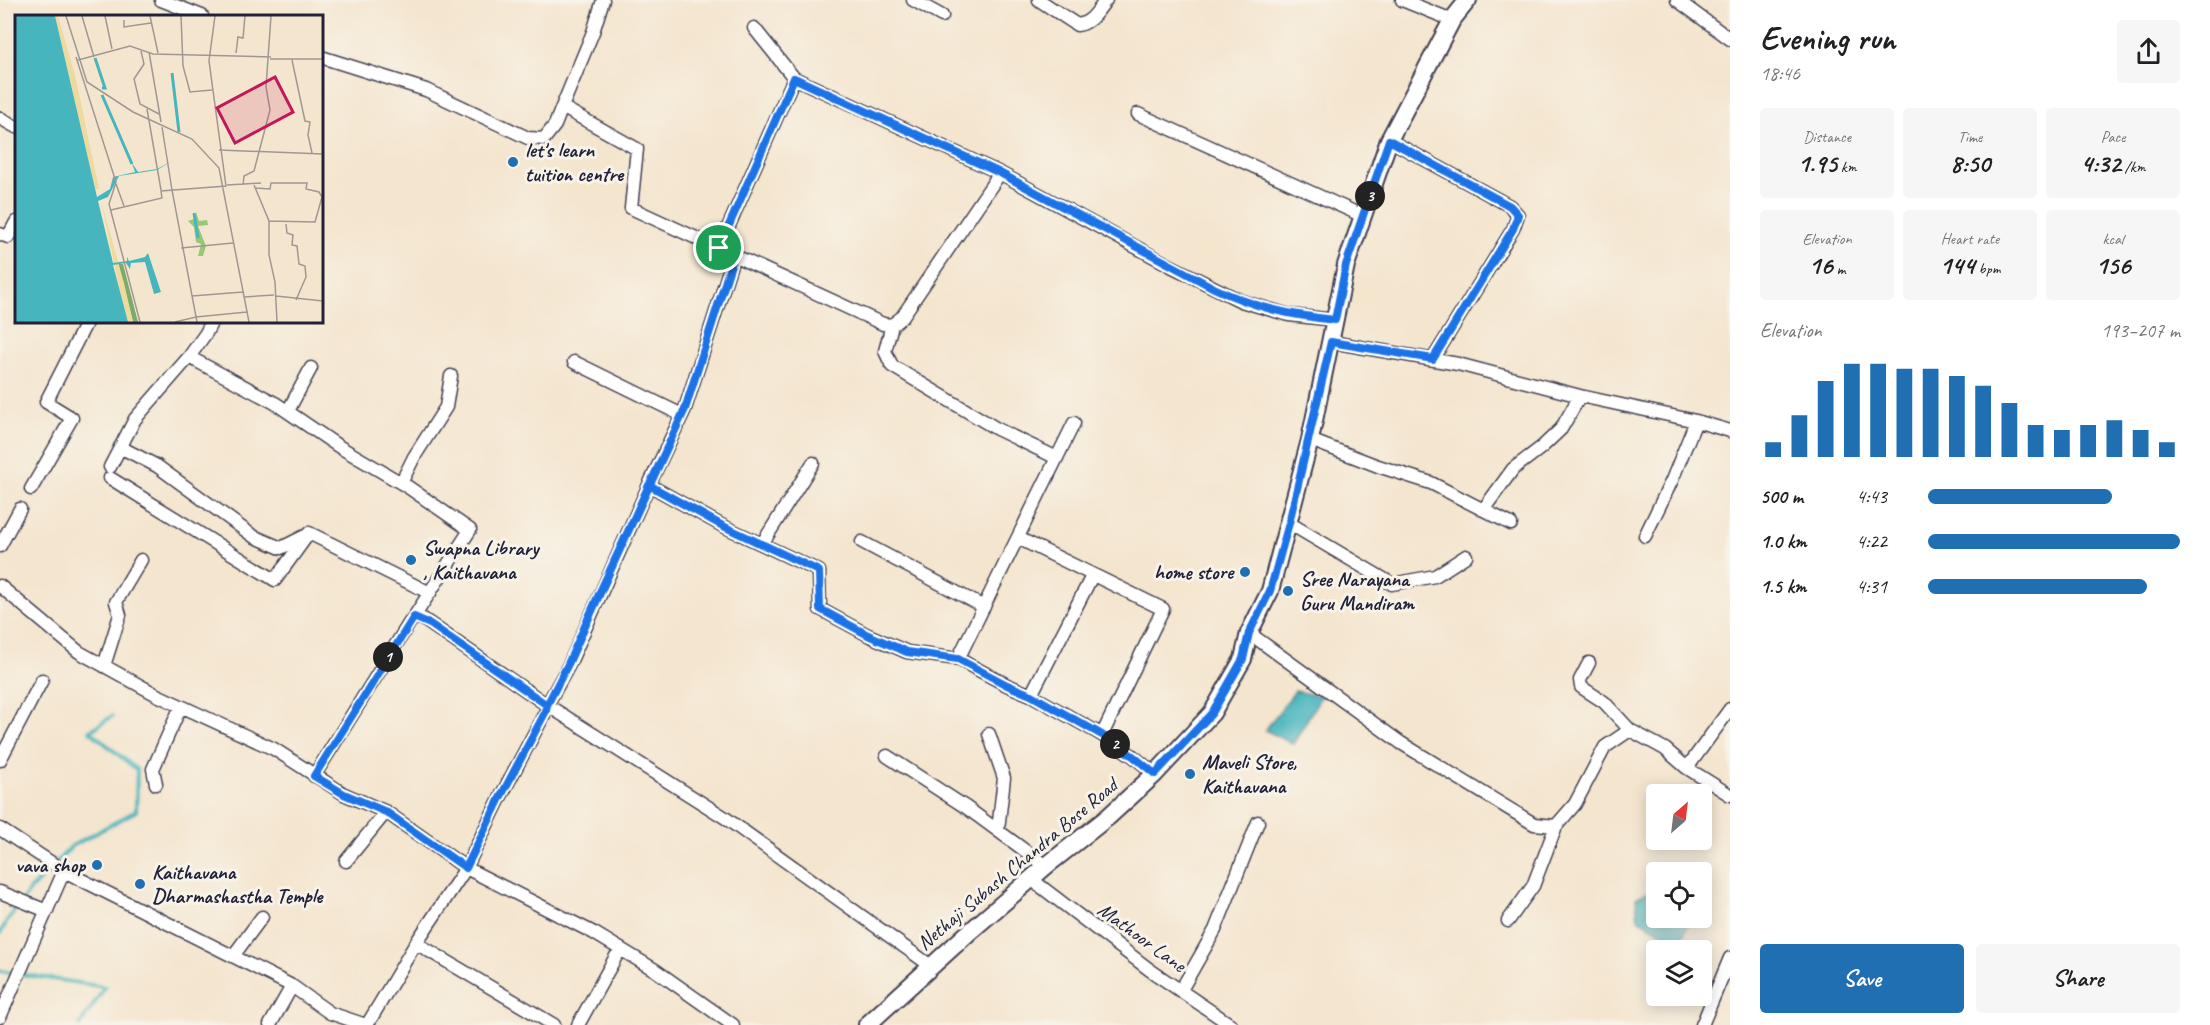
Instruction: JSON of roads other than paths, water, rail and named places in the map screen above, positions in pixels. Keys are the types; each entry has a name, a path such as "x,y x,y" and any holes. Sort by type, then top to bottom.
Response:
{"main road":[{"name":"Nethaji Subash Chandra Bose Road","path":"870,1024 1046,866 1108,818 1155,774 1212,713 1243,659 1249,633 1270,591 1310,440 1346,265 1389,140 1452,20 1468,0"}],"street":[{"path":"161,0 199,15"},
{"path":"322,57 426,90 528,138 544,139 550,134 562,107 593,32 603,0"},
{"path":"913,0 942,16"},
{"path":"1039,0 1077,25 1090,20 1106,0"},
{"path":"1402,0 1452,20"},
{"path":"1677,0 1730,39"},
{"path":"754,28 794,78 1000,173 1168,265 1241,301 1289,315 1335,320"},
{"path":"719,248 794,78"},
{"path":"562,107 637,149 631,208 874,321 892,326"},
{"path":"1138,114 1363,216"},
{"path":"0,118 15,126"},
{"path":"1389,140 1510,206 1518,215 1513,229 1433,359"},
{"path":"1000,173 902,317 892,326 885,351 892,366 997,429 1057,458"},
{"path":"0,234 8,237 15,224"},
{"path":"0,829 64,871 292,986 330,1013 366,1025 416,943 466,868 546,711 682,415 734,255"},
{"path":"31,489 72,418 46,402 86,322"},
{"path":"212,322 189,357 135,419 110,472 275,580 309,533"},
{"path":"1331,342 1458,364 1580,396 1696,421 1730,432"},
{"path":"189,357 288,411 338,446 401,483 470,530 314,776"},
{"path":"574,362 682,415"},
{"path":"288,411 311,368"},
{"path":"401,483 414,457 446,407 451,376"},
{"path":"1483,510 1513,468 1542,447 1561,429 1580,396"},
{"path":"1645,536 1672,480 1696,421"},
{"path":"958,659 1074,423"},
{"path":"1310,440 1431,483 1511,524"},
{"path":"120,447 157,466 253,536 281,548 309,533"},
{"path":"762,544 813,463"},
{"path":"649,485 721,525 819,571 820,609 868,635 907,652 958,659 1031,695 1102,735 1155,774"},
{"path":"0,546 20,509"},
{"path":"1289,523 1392,584 1435,576 1466,556"},
{"path":"309,533 430,593"},
{"path":"1018,538 1163,609 1102,735"},
{"path":"862,542 984,607"},
{"path":"104,666 120,615 116,602 141,560"},
{"path":"1031,695 1092,576"},
{"path":"0,586 79,652 181,706 274,749 344,794 386,812 466,868 594,933 655,970 733,1025"},
{"path":"414,617 430,624 547,705 724,817 932,966"},
{"path":"1249,633 1401,743 1534,824 1556,826"},
{"path":"1589,663 1580,680 1581,687 1604,702 1630,730 1665,749 1687,768 1730,795"},
{"path":"0,759 42,680"},
{"path":"156,783 153,769 181,706"},
{"path":"1687,768 1730,709"},
{"path":"1508,921 1533,886 1556,826 1575,804 1605,747 1630,730"},
{"path":"989,734 1004,778 998,830"},
{"path":"887,756 998,830 1046,866"},
{"path":"346,861 386,812"},
{"path":"1182,990 1215,930 1258,822"},
{"path":"0,1017 64,871"},
{"name":"Mathoor Lane","path":"1031,879 1150,970 1231,1025"},
{"path":"0,892 47,911"},
{"path":"233,956 262,917"},
{"path":"416,943 554,1025"},
{"path":"578,1025 620,949"},
{"path":"1702,1025 1725,984 1730,958"},
{"path":"270,1025 292,986"}],"water":[{"path":"1295,691 1321,696 1293,744 1265,730"},
{"path":"1646,893 1646,924 1638,919 1636,898"},
{"path":"1653,928 1687,928 1682,940 1674,940"}],"waterway":[{"path":"0,934 31,889 72,846 136,811 137,770 90,731 112,716"},
{"path":"0,971 105,987 80,1025"}],"place":[{"name":"let's learn tuition centre","path":"513,162"},
{"name":"Swapna Library , Kaithavana","path":"411,560"},
{"name":"home store","path":"1245,572"},
{"name":"Sree Narayana Guru Mandiram","path":"1288,591"},
{"name":"Maveli Store, Kaithavana","path":"1190,774"},
{"name":"vava shop","path":"97,865"},
{"name":"Kaithavana Dharmashastha Temple","path":"140,884"}]}
